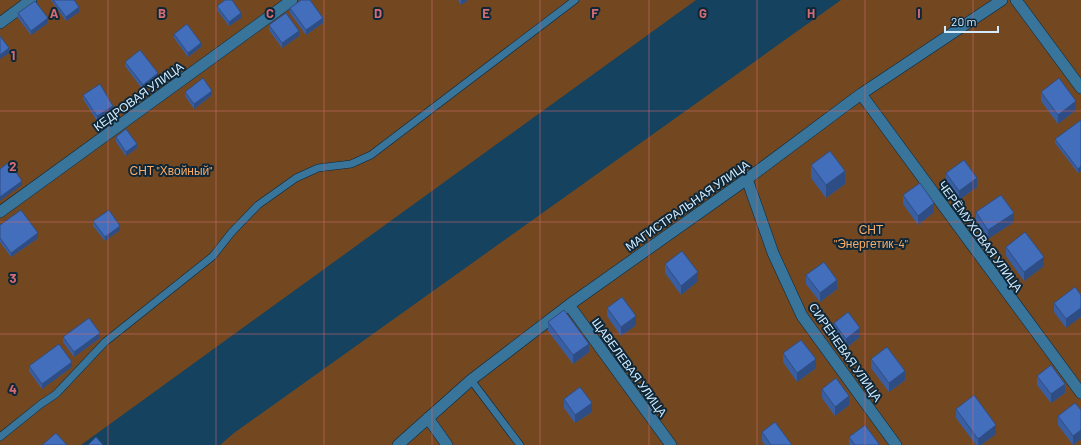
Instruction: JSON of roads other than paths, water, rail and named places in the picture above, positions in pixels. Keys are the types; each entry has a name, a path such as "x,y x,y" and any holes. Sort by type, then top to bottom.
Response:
{"street":[{"path":"1,20 30,0"},
{"name":"КЕДРОВАЯ УЛИЦА","path":"0,212 292,0"},
{"name":"МАГИСТРАЛЬНАЯ УЛИЦА","path":"398,445 472,380 569,305 746,179 861,94 1002,0"},
{"path":"1016,0 1081,88"},
{"name":"ЧЕРЁМУХОВАЯ УЛИЦА","path":"861,94 1081,393"},
{"name":"СИРЕНЕВАЯ УЛИЦА","path":"746,179 773,253 802,316 896,445"},
{"name":"ЩАВЕЛЕВАЯ УЛИЦА","path":"569,305 671,445"},
{"path":"428,418 447,445"}],"lane":[{"path":"0,437 41,404 56,394 105,342 213,256 231,233 258,205 296,178 318,168 351,164 371,155 575,0"},
{"path":"472,380 520,445"}],"park label":[{"name":"СНТ \"Хвойный\"","path":"171,170"},
{"name":"СНТ \"Энергетик-4\"","path":"871,236"}]}
